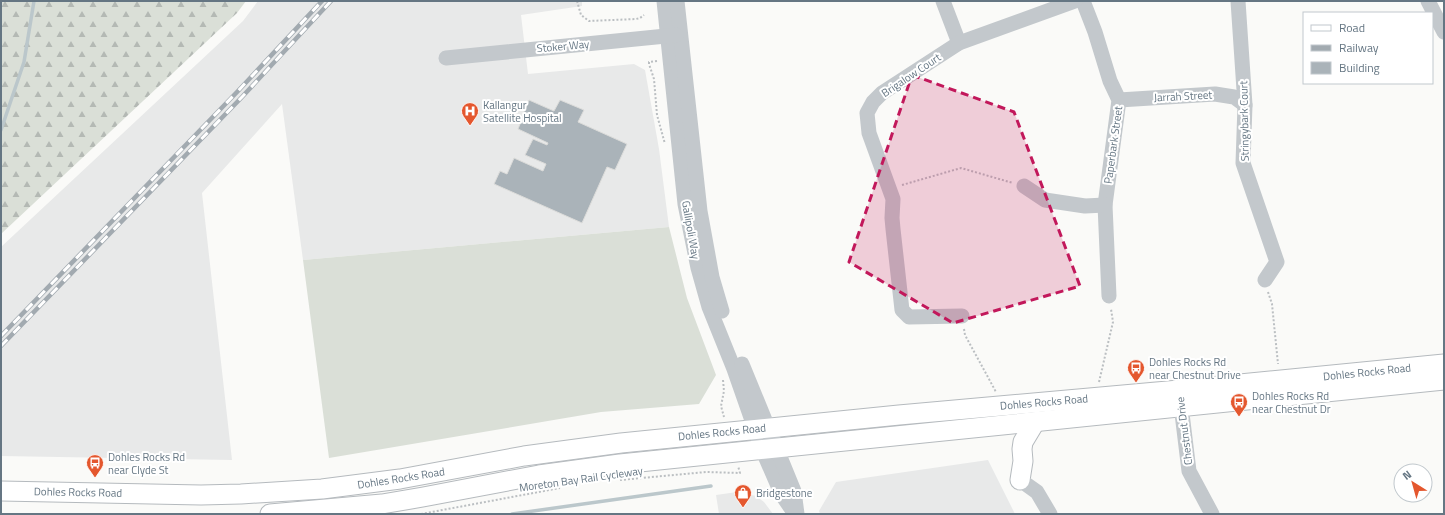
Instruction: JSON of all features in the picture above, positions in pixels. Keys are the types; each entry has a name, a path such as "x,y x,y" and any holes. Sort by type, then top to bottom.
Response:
{"main road":[{"path":"1406,368 1444,353"},
{"name":"Dohles Rocks Road","path":"270,514 382,504 580,469 1035,422 1180,399 1444,364"},
{"name":"Dohles Rocks Road","path":"1,491 201,495 248,494 307,490 400,480 524,456 598,445 914,413 1180,399 1444,380"},
{"path":"1020,480 1023,461 1023,442 1035,422"}],"street":[{"name":"Gallipoli Way","path":"664,1 674,36 700,211 716,296 761,428 770,449 782,495 796,514"},
{"name":"Gallipoli Way","path":"674,36 677,1"},
{"path":"943,1 959,43"},
{"name":"Brigalow Court","path":"962,316 909,318 902,310 892,218 893,198 869,134 867,113 873,102 882,93 959,43 1075,1"},
{"name":"Paperbark Street","path":"1082,1 1095,32 1110,81 1119,100 1105,205 1109,296"},
{"name":"Stringybark Court","path":"1238,1 1245,105 1244,163 1277,262 1265,280"},
{"path":"1428,1 1444,32"},
{"name":"Stoker Way","path":"446,58 674,36"},
{"name":"Jarrah Street","path":"1119,100 1215,94 1234,97 1245,105"},
{"path":"1024,186 1045,200 1085,206 1105,205"},
{"name":"Chestnut Drive","path":"1180,399 1189,471 1212,514"},
{"path":"1020,480 1037,492 1050,514"}],"path":[{"path":"577,1 581,15 589,21 636,19 644,14"},
{"path":"890,189 961,168 1024,186"},
{"path":"1265,280 1272,304 1278,364"},
{"path":"1098,384 1114,322 1109,296"},
{"path":"962,316 965,335 996,392"},
{"name":"Moreton Bay Rail Cycleway","path":"614,481 706,472 740,473 738,468"},
{"name":"Moreton Bay Rail Cycleway","path":"421,514 565,488"}],"highlighted area":[{"path":"912,75 1014,112 1080,286 953,323 849,262"}],"shaded area":[{"path":"258,1 582,1 582,6 521,15 528,74 634,64 645,70 659,149 669,227 303,260 282,104 202,193 232,460 1,456 1,247 243,21"},
{"path":"988,460 1015,514 820,514 819,511 836,482"},
{"name":"Bridgestone","path":"737,492 756,496 764,502 773,514 719,514 716,495"}],"green space":[{"path":"1,1 246,1 237,13 1,234"},
{"path":"669,227 687,298 716,375 699,404 601,412 329,458 303,260"}],"building":[{"path":"529,100 554,111 560,100 584,110 578,122 627,144 615,170 607,167 582,223 494,184 500,171 507,174 514,158 543,171 546,164 525,155 533,139 547,145 548,143 518,129"}],"waterway":[{"path":"1,130 24,62 34,1"},
{"path":"512,514 711,486"}],"railway":[{"path":"1,336 238,91 322,1"},
{"path":"1,346 242,97 331,1"}],"place":[{"name":"Kallangur Satellite Hospital","path":"470,126"},
{"name":"Dohles Rocks Rd near Chestnut Drive","path":"1136,383"},
{"name":"Dohles Rocks Rd near Chestnut Dr","path":"1239,417"},
{"name":"Dohles Rocks Rd near Clyde St","path":"95,478"},
{"name":"Bridgestone","path":"743,508"}]}
